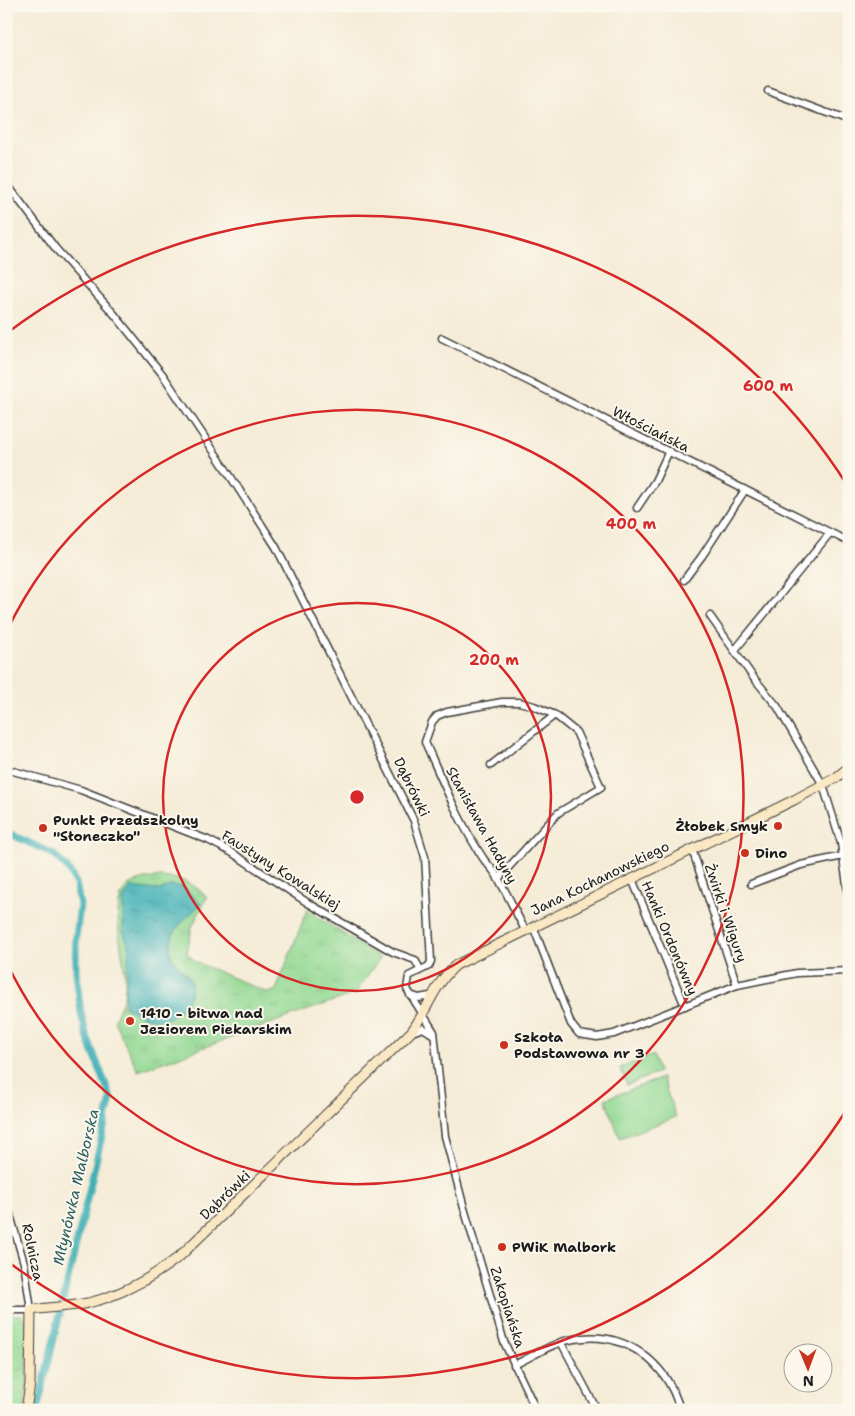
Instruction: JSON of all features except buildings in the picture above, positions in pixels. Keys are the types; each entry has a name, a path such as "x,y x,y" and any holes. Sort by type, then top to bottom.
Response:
{"street":[{"path":"768,91 849,121"},
{"name":"Dąbrówki","path":"6,183 56,249 115,315 163,375 276,547 414,821 425,857 431,959 429,966 420,969"},
{"name":"Włościańska","path":"442,338 849,542"},
{"path":"637,508 655,481 668,451"},
{"path":"684,580 745,490"},
{"path":"735,650 830,533"},
{"path":"710,616 778,706 823,785 841,843 849,899"},
{"name":"Stanisława Hadyny","path":"555,715 519,702 502,702 447,712 437,716 428,730 424,742 443,783 483,858 529,928 557,987 571,1024 579,1034 597,1037 614,1034 737,985 797,973 849,971"},
{"path":"491,765 555,715 576,732 601,787 558,813 498,879"},
{"name":"Jana Kochanowskiego","path":"430,996 450,970 469,957 823,785 849,767"},
{"name":"Faustyny Kowalskiej","path":"6,769 81,790 216,844 308,903 393,952 415,960 420,969"},
{"name":"Żwirki i Wigury","path":"692,849 737,985"},
{"path":"751,884 801,865 843,856"},
{"name":"Hanki Ordonówny","path":"632,879 685,1006"},
{"path":"420,969 407,979 406,986 430,1024 434,1036"},
{"path":"410,995 419,998 430,996"},
{"name":"Dąbrówki","path":"31,1310 68,1306 97,1300 127,1289 153,1275 180,1256 411,1032 430,996"},
{"path":"411,1032 423,1028 434,1036"},
{"name":"Zakopiańska","path":"434,1036 439,1098 445,1136 464,1208 504,1342 536,1410"},
{"name":"Rolnicza","path":"6,1200 24,1263 31,1310"},
{"path":"6,1310 31,1310 30,1384 26,1410"},
{"path":"514,1365 561,1342 573,1339 599,1338 634,1348 646,1356 663,1373 676,1394 680,1410"},
{"path":"561,1342 597,1410"}],"green space":[{"path":"160,877 174,878 186,882 207,897 192,927 187,953 196,962 268,993 276,990 307,910 380,958 356,993 138,1071 114,1021 125,988 118,918 119,905 121,895 131,884"},
{"path":"653,1055 659,1072 627,1085 620,1068"},
{"path":"662,1078 676,1117 620,1138 605,1099"},
{"path":"6,1314 23,1315 27,1320 27,1391 24,1410 6,1410"}],"water":[{"path":"172,885 184,887 201,904 178,927 171,943 172,956 189,977 191,989 190,996 176,1014 163,1020 156,1020 136,1013 124,1006 129,947 123,931 123,899 131,887 159,890"}],"waterway":[{"name":"Młynówka Malborska","path":"6,832 53,854 68,869 76,883 80,905 76,938 76,972 81,1013 86,1034 111,1098 37,1410"}],"place":[{"name":"Żłobek Smyk","path":"778,826"},
{"name":"Punkt Przedszkolny \"Słoneczko\"","path":"43,828"},
{"name":"Dino","path":"745,853"},
{"name":"1410 - bitwa nad Jeziorem Piekarskim","path":"130,1021"},
{"name":"Szkoła Podstawowa nr 3","path":"504,1045"},
{"name":"PWiK Malbork","path":"502,1247"}]}
